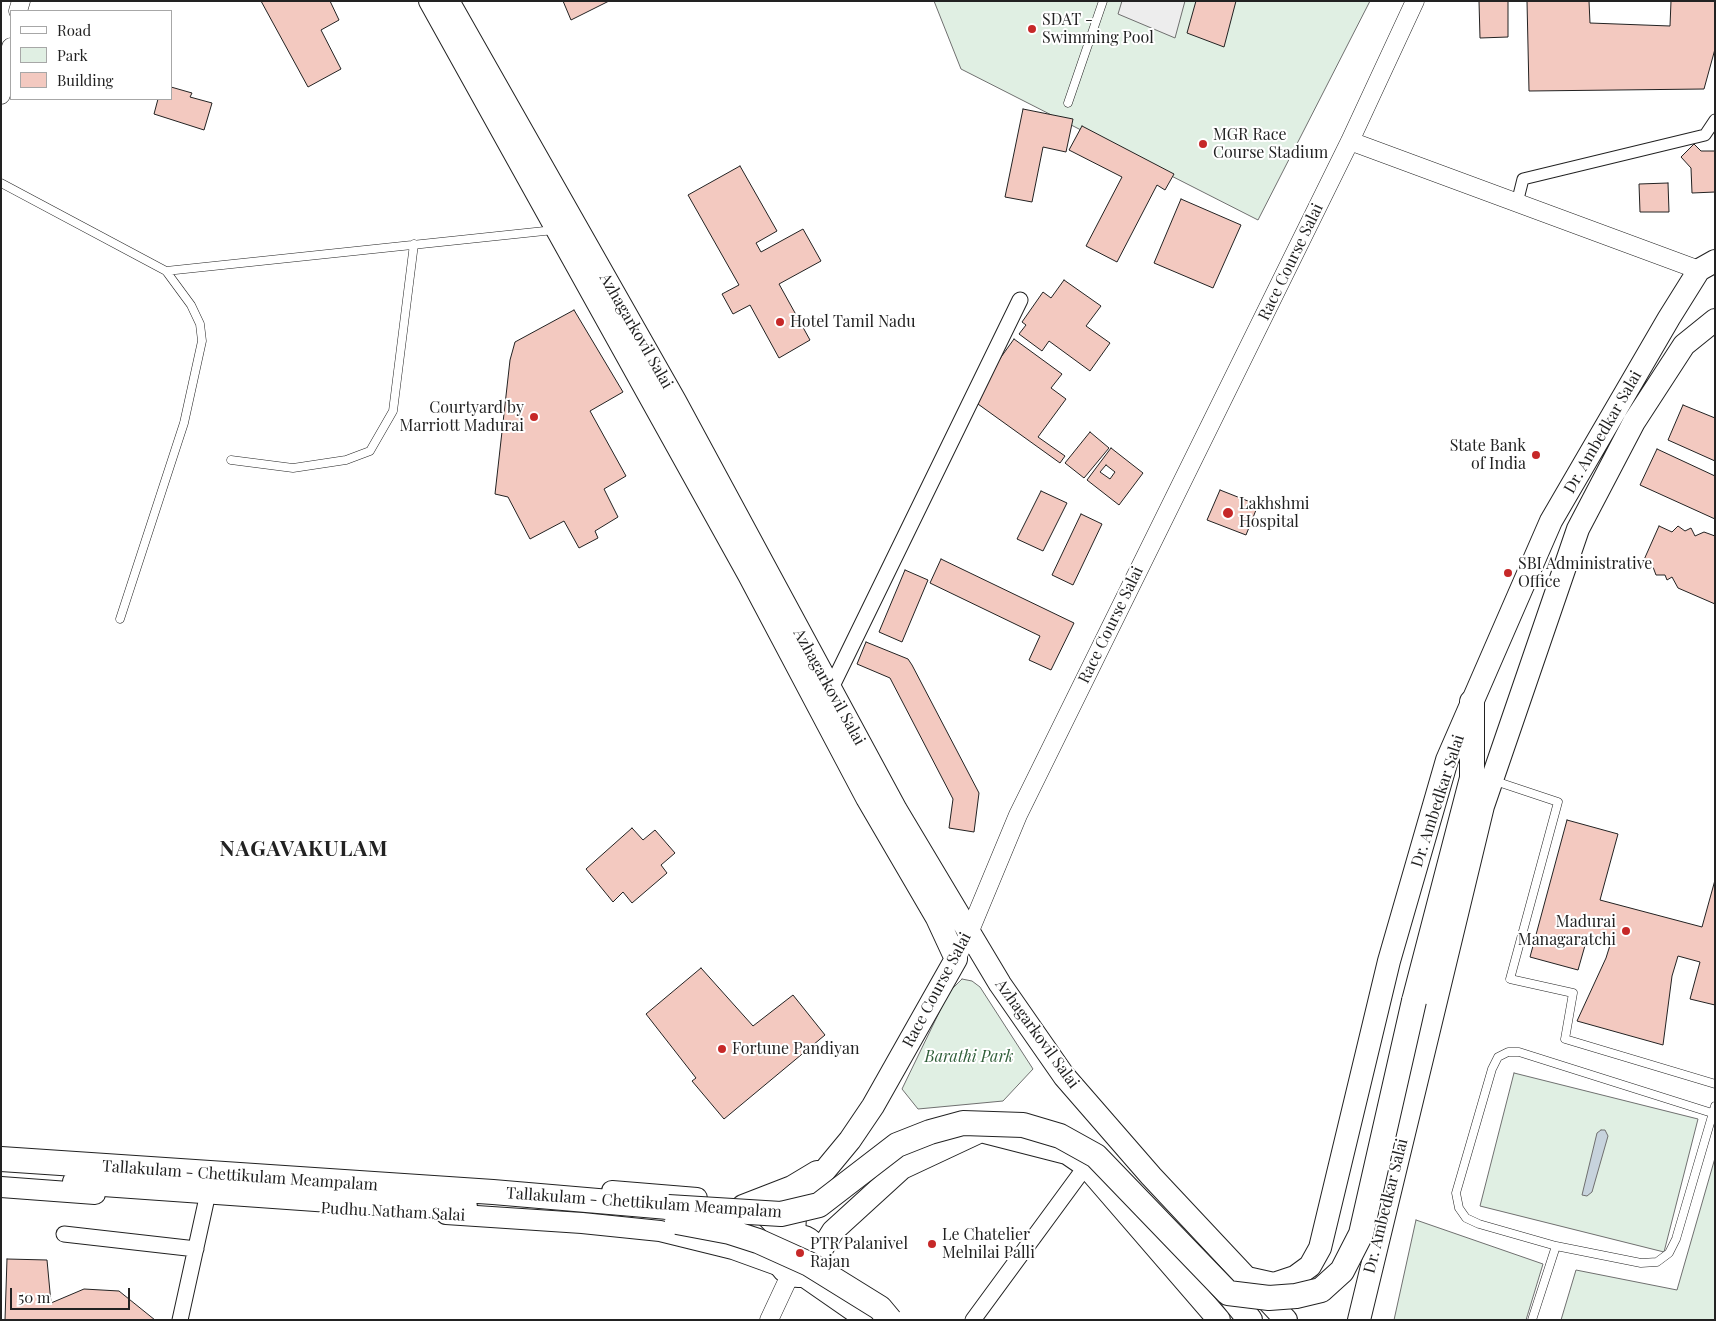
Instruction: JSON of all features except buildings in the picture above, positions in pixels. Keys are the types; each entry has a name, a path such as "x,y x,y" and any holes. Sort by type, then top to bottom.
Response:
{"highway":[{"path":"1228,1293 1269,1298 1296,1296 1321,1290 1342,1271 1361,1234 1414,1000 1472,778 1472,702"},
{"name":"Tallakulam - Chettikulam Meampalam","path":"1,1160 781,1214 819,1205 897,1145 930,1132 963,1123 1023,1125 1060,1136 1096,1156 1228,1293 1250,1320"},
{"name":"Tallakulam - Chettikulam Meampalam","path":"1,1176 320,1199 592,1213 708,1226 758,1241 809,1264 880,1308 890,1320"}],"main road":[{"name":"Azhagarkovil Salai","path":"430,1 565,226 676,401 896,810 989,966 1064,1076 1151,1176 1286,1320"},
{"name":"Azhagarkovil Salai","path":"448,1 867,798 937,918 956,958"},
{"name":"Dr. Ambedkar Salai","path":"1247,1278 1274,1284 1295,1277 1310,1266 1320,1248 1389,961 1447,760 1551,522 1668,318 1707,265"},
{"name":"Dr. Ambedkar Salai","path":"1359,1320 1483,806 1578,529 1634,422 1684,345 1715,320"},
{"path":"956,958 989,966"},
{"name":"Race Course Salai","path":"791,1238 795,1215 807,1192 850,1140 873,1106 956,958"},
{"path":"791,1272 814,1268 818,1255 832,1231 902,1168 981,1131 1066,1153 1086,1166 1219,1320"},
{"path":"1,1148 661,1194 743,1206 761,1211 791,1238"},
{"path":"743,1206 792,1187 825,1168"},
{"name":"Pudhu Natham Salai","path":"1,1187 206,1202 582,1222 660,1231 733,1249 791,1272"},
{"path":"818,1255 812,1242 807,1238 791,1238 783,1243 778,1254 791,1272 868,1320"}],"street":[{"name":"Race Course Salai","path":"956,958 969,933 1018,815 1350,141 1415,1"},
{"path":"1,96 10,52"},
{"path":"1517,203 1523,179 1705,135 1715,120"},
{"path":"1350,141 1517,203 1707,265"},
{"path":"830,690 1020,300"},
{"path":"972,1320 1086,1166"},
{"path":"180,1320 206,1202"},
{"path":"64,1234 196,1248"},
{"path":"770,1320 791,1272"}],"lane":[{"path":"1068,103 1103,1"},
{"path":"1,183 166,271 191,306 200,324 202,341 184,422 170,470 120,619"},
{"path":"166,271 565,226"},
{"path":"231,460 293,468 346,460 370,451 392,411 414,244"},
{"path":"1493,780 1558,802 1510,979 1573,993 1564,1039 1715,1084"},
{"path":"1508,1052 1519,1052 1714,1110 1676,1239 1669,1253 1657,1262 1641,1263 1556,1246 1479,1224 1466,1218 1459,1208 1456,1193 1492,1069 1498,1057 1508,1052"},
{"path":"1532,1320 1556,1246"}],"green space":[{"name":"MGR Race Course Stadium","path":"934,1 1370,1 1258,220 961,69"},
{"name":"Barathi Park","path":"962,979 972,981 980,987 1033,1069 1003,1101 918,1109 902,1089 949,992"},
{"path":"1514,1073 1698,1119 1664,1252 1480,1206"},
{"path":"1715,1158 1715,1320 1561,1320 1576,1270 1677,1290"},
{"path":"1416,1220 1543,1264 1526,1320 1394,1320"}],"shaded area":[{"path":"1122,1 1185,1 1175,38 1118,14"},
{"path":"1605,1130 1608,1136 1592,1192 1587,1196 1582,1195 1597,1133"}],"place":[{"name":"SDAT - Swimming Pool","path":"1032,29"},
{"name":"MGR Race Course Stadium","path":"1203,144"},
{"name":"Hotel Tamil Nadu","path":"780,322"},
{"name":"Courtyard by Marriott Madurai","path":"534,417"},
{"name":"State Bank of India","path":"1536,455"},
{"name":"Lakhshmi Hospital","path":"1228,513"},
{"name":"SBI Administrative Office","path":"1508,573"},
{"name":"Madurai Managaratchi","path":"1626,931"},
{"name":"Fortune Pandiyan","path":"722,1049"},
{"name":"Le Chatelier Melnilai Palli","path":"932,1244"},
{"name":"PTR Palanivel Rajan","path":"800,1253"}],"district":[{"name":"NAGAVAKULAM","path":"304,849"}]}
